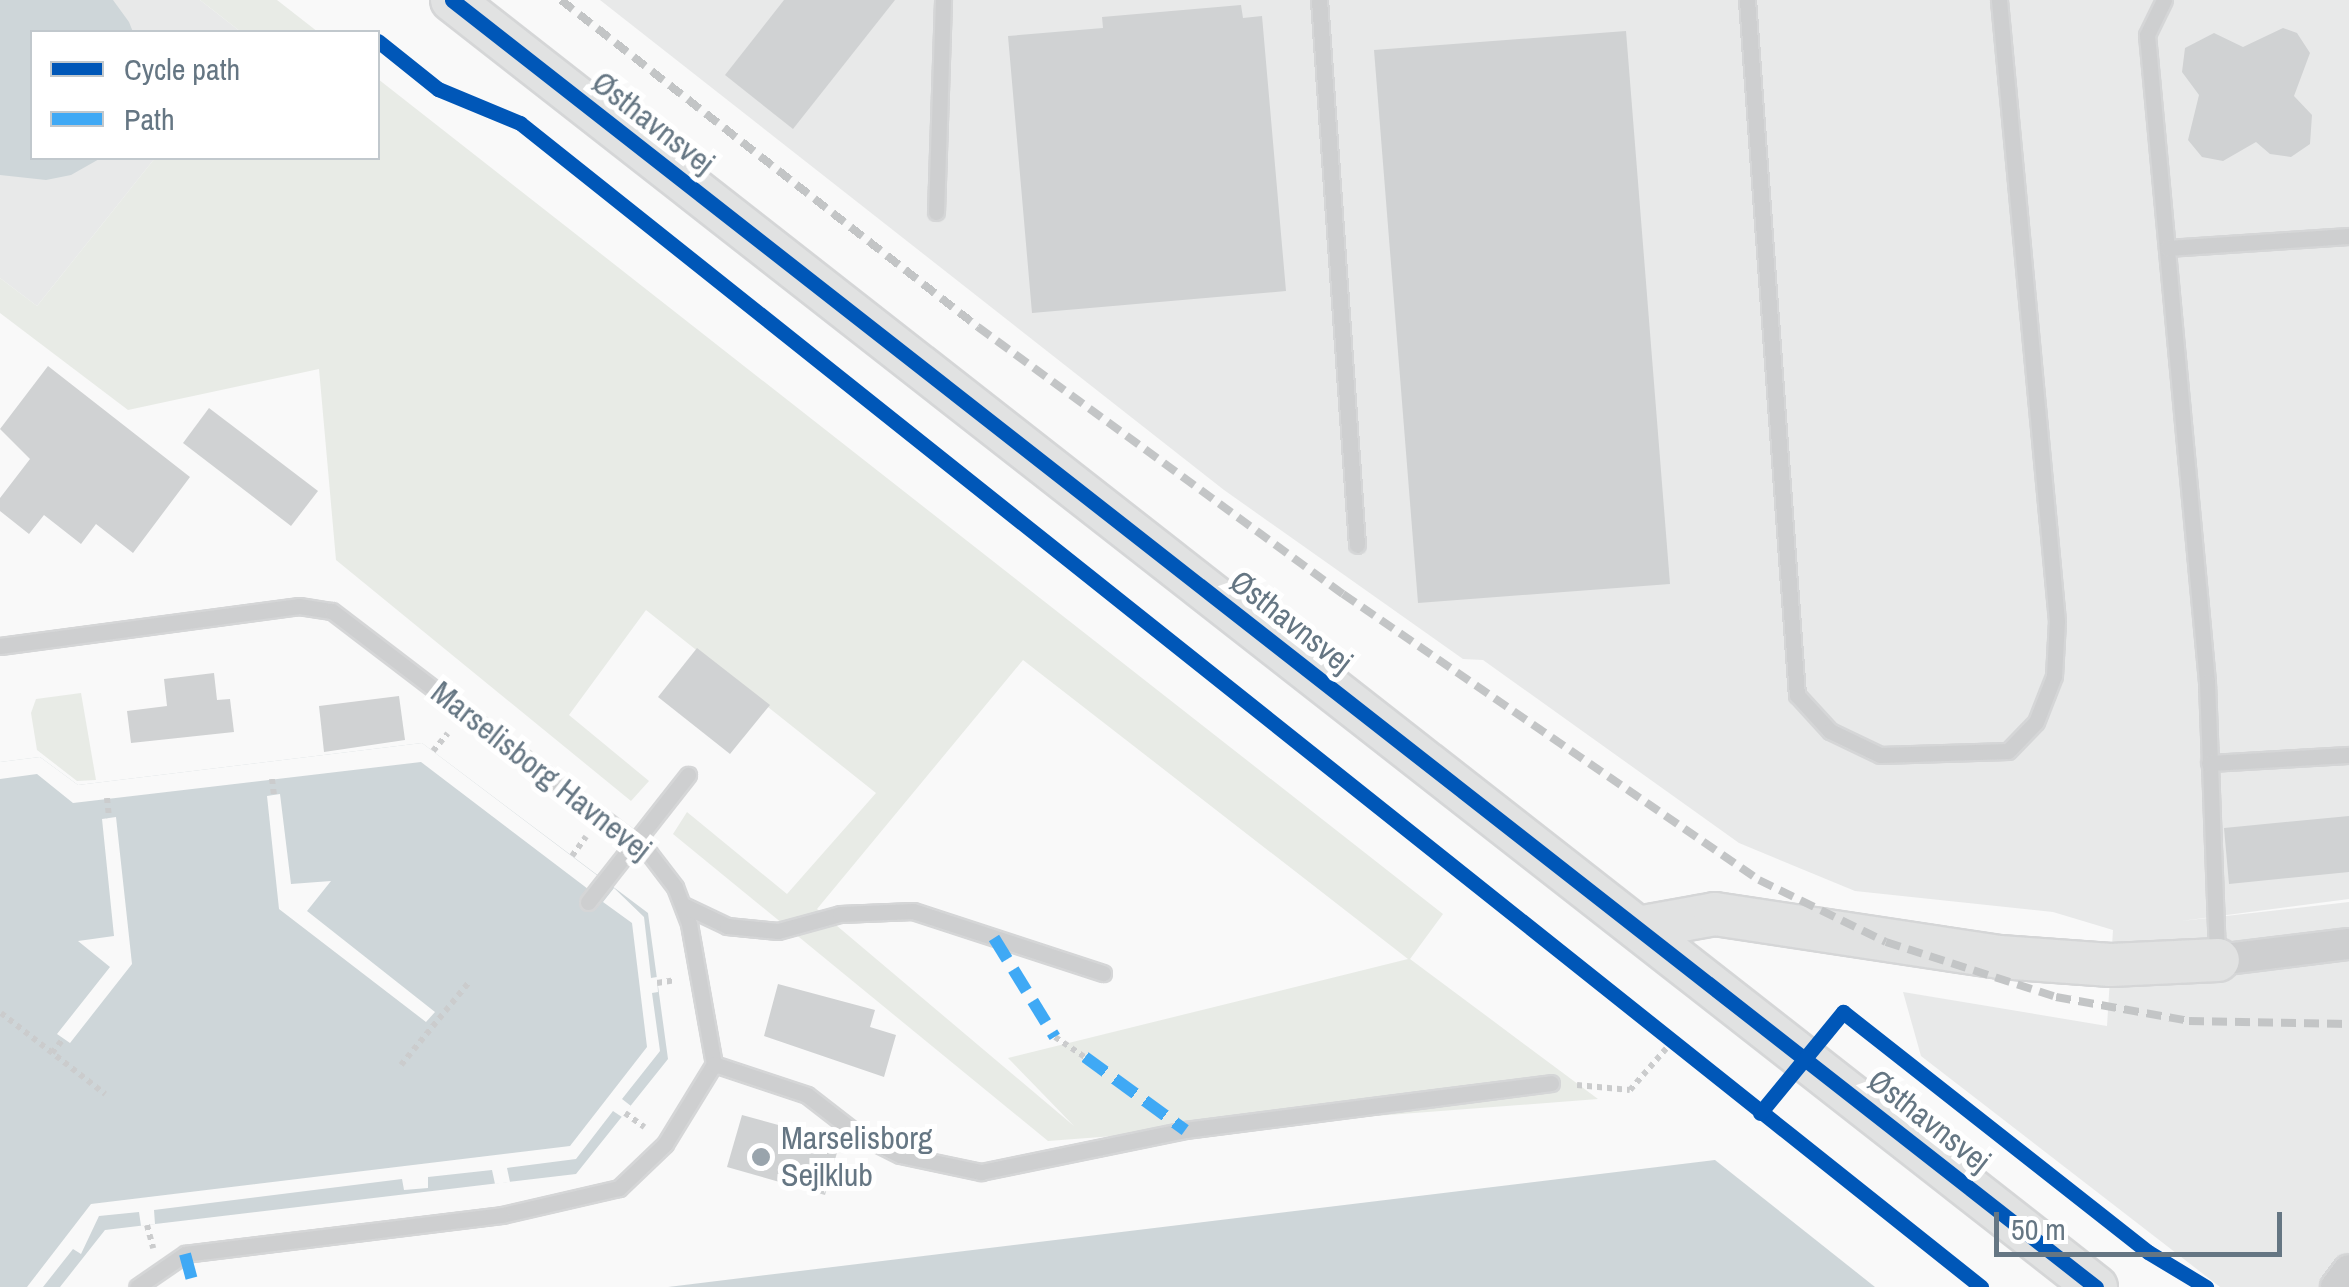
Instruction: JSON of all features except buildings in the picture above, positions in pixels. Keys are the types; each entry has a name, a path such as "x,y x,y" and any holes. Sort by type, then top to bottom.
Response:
{"street":[{"name":"Østhavnsvej","path":"452,0 2096,1287"},
{"path":"1638,928 1715,914 2000,957 2111,964 2218,960 2349,944"},
{"path":"2336,1287 2349,1270"}],"lane":[{"path":"936,212 942,0"},
{"path":"1319,0 1357,544"},
{"path":"1748,0 1797,695 1830,731 1880,755 2008,751 2036,722 2054,676 2056,621 1999,0"},
{"path":"2164,0 2147,36 2207,682 2218,960"},
{"path":"2166,248 2349,236"},
{"name":"Marselisborg Havnevej","path":"0,646 299,606 332,610 664,869 683,905 714,1064"},
{"path":"2208,764 2349,755"},
{"path":"588,902 688,775"},
{"path":"683,905 727,926 778,931 840,914 913,911 1103,973"},
{"path":"136,1287 185,1254 502,1215 619,1188 665,1144 714,1064 807,1094 856,1133 900,1155 980,1172 1186,1130 1551,1083"}],"path":[{"path":"433,751 449,732"},
{"path":"272,779 274,795"},
{"path":"107,798 109,818"},
{"path":"572,856 585,838"},
{"path":"401,1065 433,1020 470,981"},
{"path":"1,1013 105,1094"},
{"path":"1656,1030 1686,1054"},
{"path":"1055,1037 1085,1057"},
{"path":"52,1053 63,1038"},
{"path":"1551,1083 1630,1090 1671,1043"},
{"path":"625,1114 638,1123"},
{"path":"147,1225 149,1237"}],"shaded area":[{"path":"0,0 200,0 238,30 30,30 30,160 153,160 37,306 0,278"},
{"path":"0,0 113,0 132,30 30,30 30,160 97,160 71,175 46,180 0,175"},
{"path":"200,0 277,0 315,30 238,30"},
{"path":"600,0 2349,0 2349,899 2181,921 2349,902 2349,1287 2220,1287 1921,1056 1903,992 2107,1026 2113,930 2053,912 1855,891 1739,843 1483,660 1463,659 1224,490"},
{"path":"380,81 1443,914 1410,959 1598,1099 1048,1141 673,834 687,812 787,894 876,793 646,610 569,715 649,781 631,801 336,560 319,369 128,410 0,313 0,278 37,306 153,160 380,160","holes":["1023,660 1408,959 1008,1058 1074,1126 817,909"]},
{"path":"81,693 96,780 77,781 37,750 31,713 36,699"},
{"path":"422,743 648,913 668,1059 576,1174 105,1230 60,1287 0,1287 0,762 40,757 78,785"},
{"path":"1715,1160 1875,1287 668,1287"}],"pier":[{"path":"422,743 598,876 588,889 421,762 73,803 37,774 0,779 0,762 40,757 78,785"},
{"path":"280,794 291,884 331,881 307,911 435,1012 426,1022 279,909 267,796"},
{"path":"116,817 132,964 70,1043 57,1034 110,967 78,941 114,936 102,819"},
{"path":"614,888 644,917 651,978 657,977 658,992 652,993 660,1051 622,1099 631,1106 622,1117 613,1111 576,1159 507,1168 510,1182 495,1184 492,1170 428,1177 428,1188 404,1190 402,1179 154,1210 155,1224 141,1226 139,1212 99,1216 81,1254 73,1249 43,1287 27,1287 91,1204 570,1146 647,1047 632,923 603,902"}],"railway":[{"path":"561,0 978,327 1343,594 1759,880 1886,942 2056,997 2189,1021 2349,1024"}],"marked path":[{"path":"994,938 1055,1037"},
{"path":"1085,1057 1185,1130"},
{"path":"185,1254 194,1287"}],"cycle path":[{"path":"452,0 2096,1287"},
{"path":"380,43 438,89 520,123 1981,1287"},
{"path":"1760,1113 1843,1012 2148,1252 2206,1287"}],"place":[{"name":"Marselisborg Sejlklub","path":"761,1157"}]}
